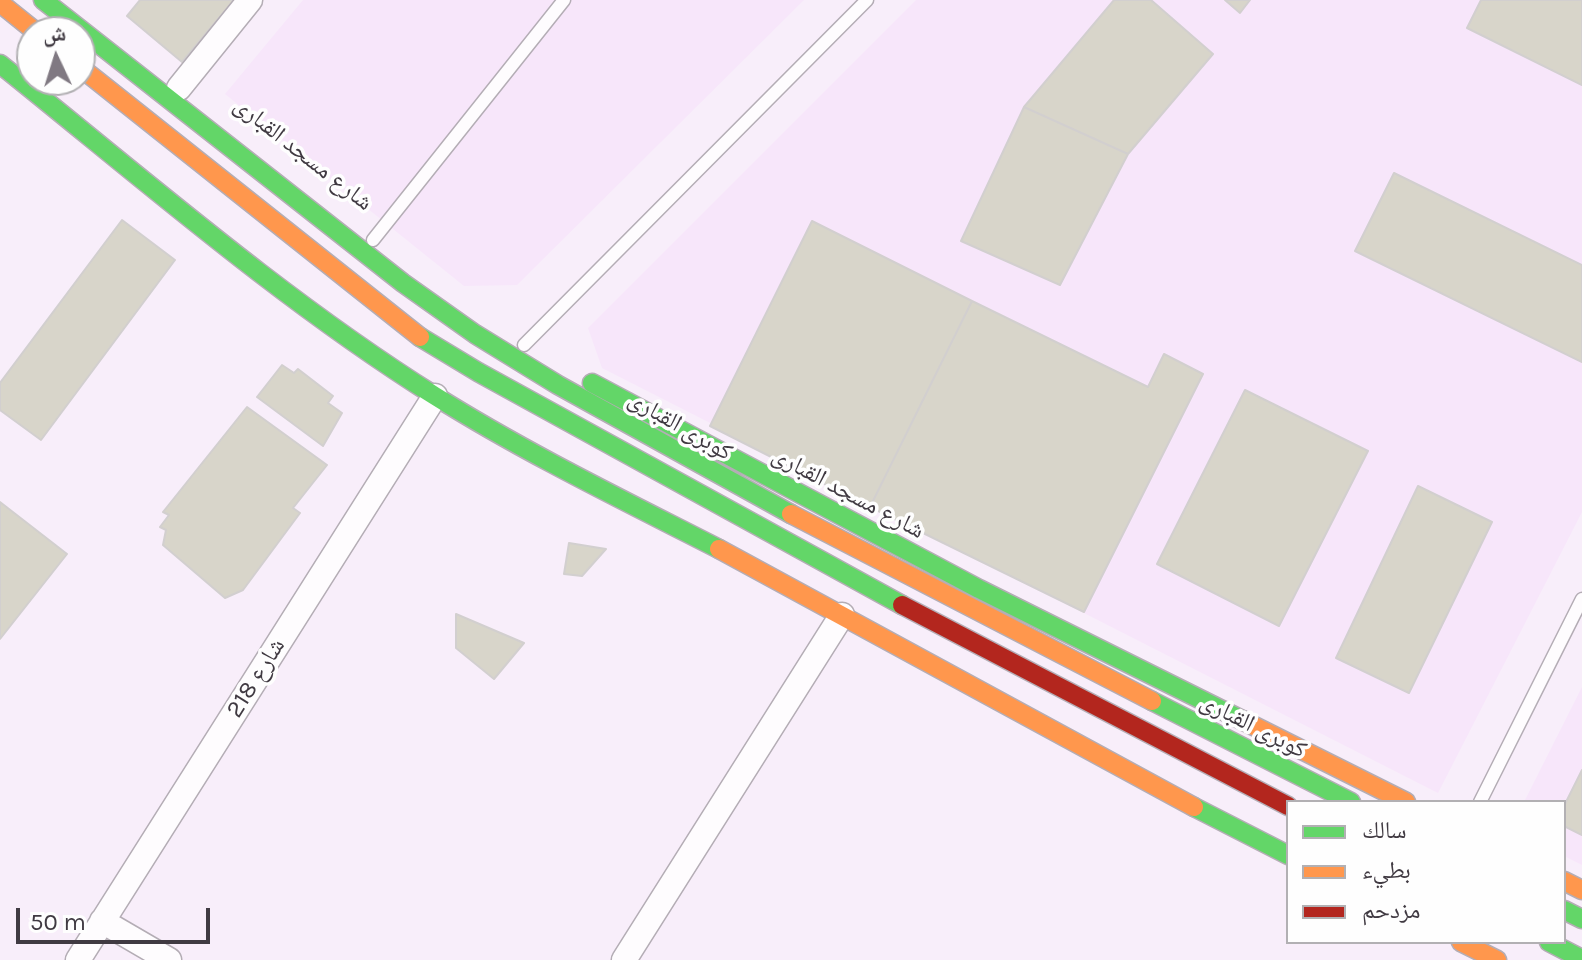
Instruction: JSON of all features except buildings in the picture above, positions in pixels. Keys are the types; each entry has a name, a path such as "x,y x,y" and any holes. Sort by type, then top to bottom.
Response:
{"street":[{"name":"كوبرى القبارى","path":"43,0 439,311 535,371 728,481 945,596 1347,800"},
{"name":"شارع مسجد القبارى","path":"70,0 373,240 468,309 524,345 965,582 1402,800"},
{"path":"179,88 250,0"},
{"path":"0,3 16,16"},
{"path":"0,64 281,289 435,396 586,481 761,571 1184,802 1286,854"},
{"name":"كوبرى القبارى","path":"96,80 426,341 845,575 1286,805"},
{"name":"شارع 218","path":"78,960 435,396"},
{"path":"624,960 842,615"},
{"path":"102,921 169,960"},
{"path":"1465,944 1497,960"},
{"path":"1553,944 1582,959"}],"lane":[{"path":"373,240 564,0"},
{"path":"524,345 867,0"},
{"path":"1481,800 1582,599"}],"shaded area":[{"path":"303,0 804,0 517,285 464,286 225,94"},
{"path":"916,0 1582,0 1582,512 1438,793 602,368 588,328"},
{"path":"1582,687 1582,865 1566,857 1566,800 1525,800"}],"traffic: fast":[{"path":"43,0 403,283 475,334 558,385 791,514"},
{"path":"0,64 267,279 378,359 504,437 719,549"},
{"path":"420,337 478,372 902,605"},
{"path":"592,383 979,589 1242,720"},
{"path":"1152,701 1347,800"},
{"path":"1194,807 1286,854"},
{"path":"1566,911 1582,919"},
{"path":"1553,944 1582,959"}],"traffic: slow":[{"path":"0,3 16,16"},
{"path":"96,80 420,337"},
{"path":"791,514 1152,701"},
{"path":"719,549 1194,807"},
{"path":"1242,720 1402,800"},
{"path":"1566,882 1582,890"},
{"path":"1465,944 1497,960"}],"traffic: jam":[{"path":"902,605 1286,805"}]}
